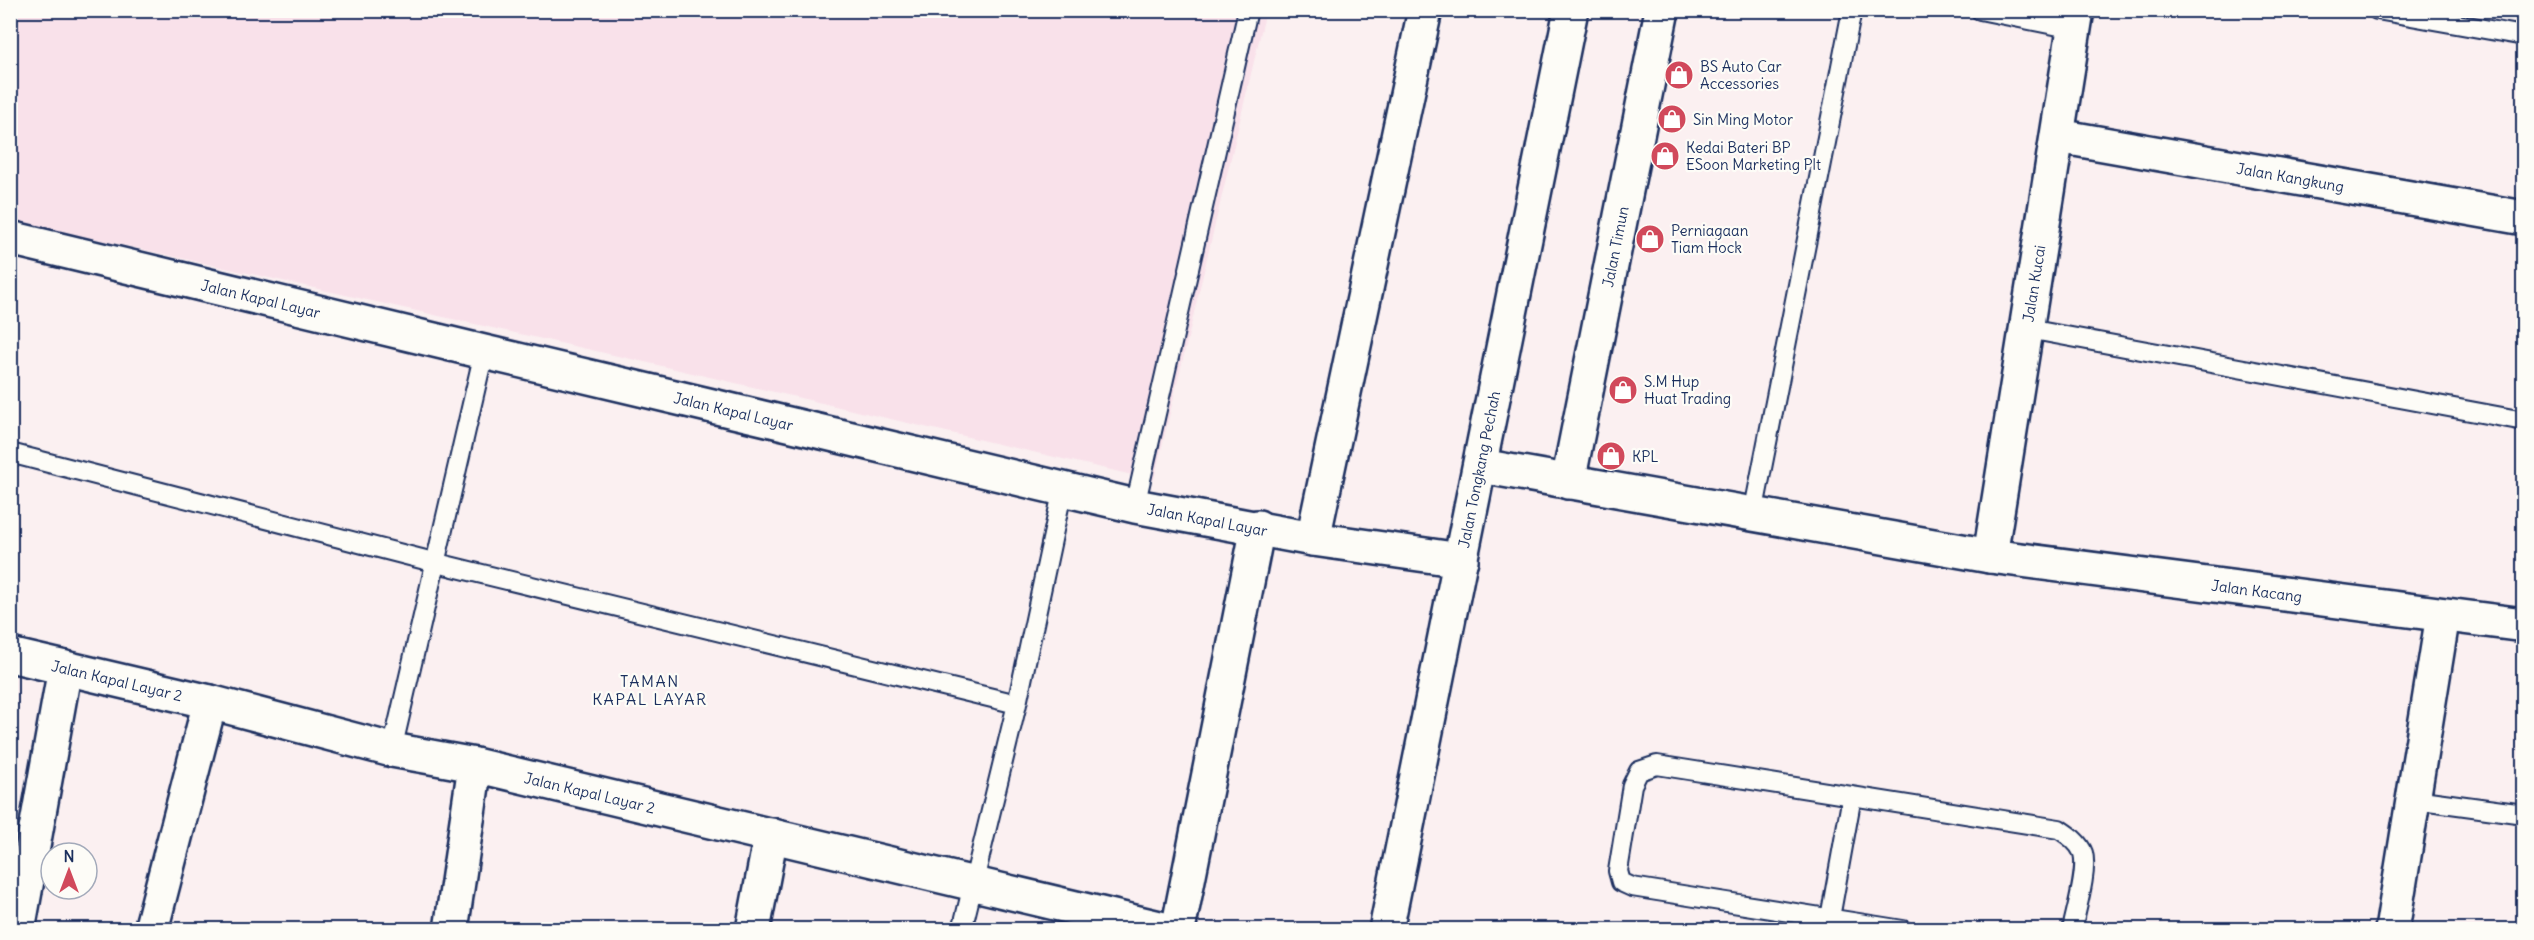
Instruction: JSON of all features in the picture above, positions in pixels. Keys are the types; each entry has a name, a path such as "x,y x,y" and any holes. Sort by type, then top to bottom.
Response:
{"street":[{"path":"1313,538 1425,10"},
{"name":"Jalan Tongkang Pechah","path":"1386,930 1571,10"},
{"name":"Jalan Timun","path":"1568,482 1662,10"},
{"name":"Jalan Kucai","path":"1990,556 2076,20"},
{"name":"Jalan Kangkung","path":"2058,136 2523,218"},
{"name":"Jalan Kapal Layar","path":"10,238 1135,506 1313,538 1461,560"},
{"name":"Jalan Kacang","path":"1481,466 1990,556 2523,625"},
{"path":"1178,930 1258,527"},
{"path":"2392,930 2444,615"},
{"name":"Jalan Kapal Layar 2","path":"10,655 210,702 392,750 475,765 1168,930"},
{"path":"18,930 65,668"},
{"path":"151,930 210,702"},
{"path":"451,930 475,765"},
{"path":"753,930 771,835"}],"lane":[{"path":"1135,506 1248,10"},
{"path":"1753,514 1852,10"},
{"path":"1980,10 2076,20"},
{"path":"2378,10 2523,36"},
{"path":"2028,329 2523,421"},
{"path":"392,750 484,352"},
{"path":"10,453 437,562 1017,704"},
{"path":"962,930 1017,704 1063,488"},
{"path":"1903,930 1632,887 1621,882 1618,871 1632,785 1639,771 1657,765 2059,829 2074,839 2083,852 2084,868 2072,930"},
{"path":"1830,918 1852,796"},
{"path":"2414,799 2523,814"}],"shaded area":[{"path":"11,11 1266,11 1154,480 640,361 11,220"}],"place":[{"name":"BS Auto Car Accessories","path":"1679,75"},
{"name":"Sin Ming Motor","path":"1672,119"},
{"name":"Kedai Bateri BP ESoon Marketing Plt","path":"1665,156"},
{"name":"Perniagaan Tiam Hock","path":"1650,239"},
{"name":"S.M Hup Huat Trading","path":"1623,390"},
{"name":"KPL","path":"1611,456"}],"district":[{"name":"TAMAN KAPAL LAYAR","path":"650,690"}]}
